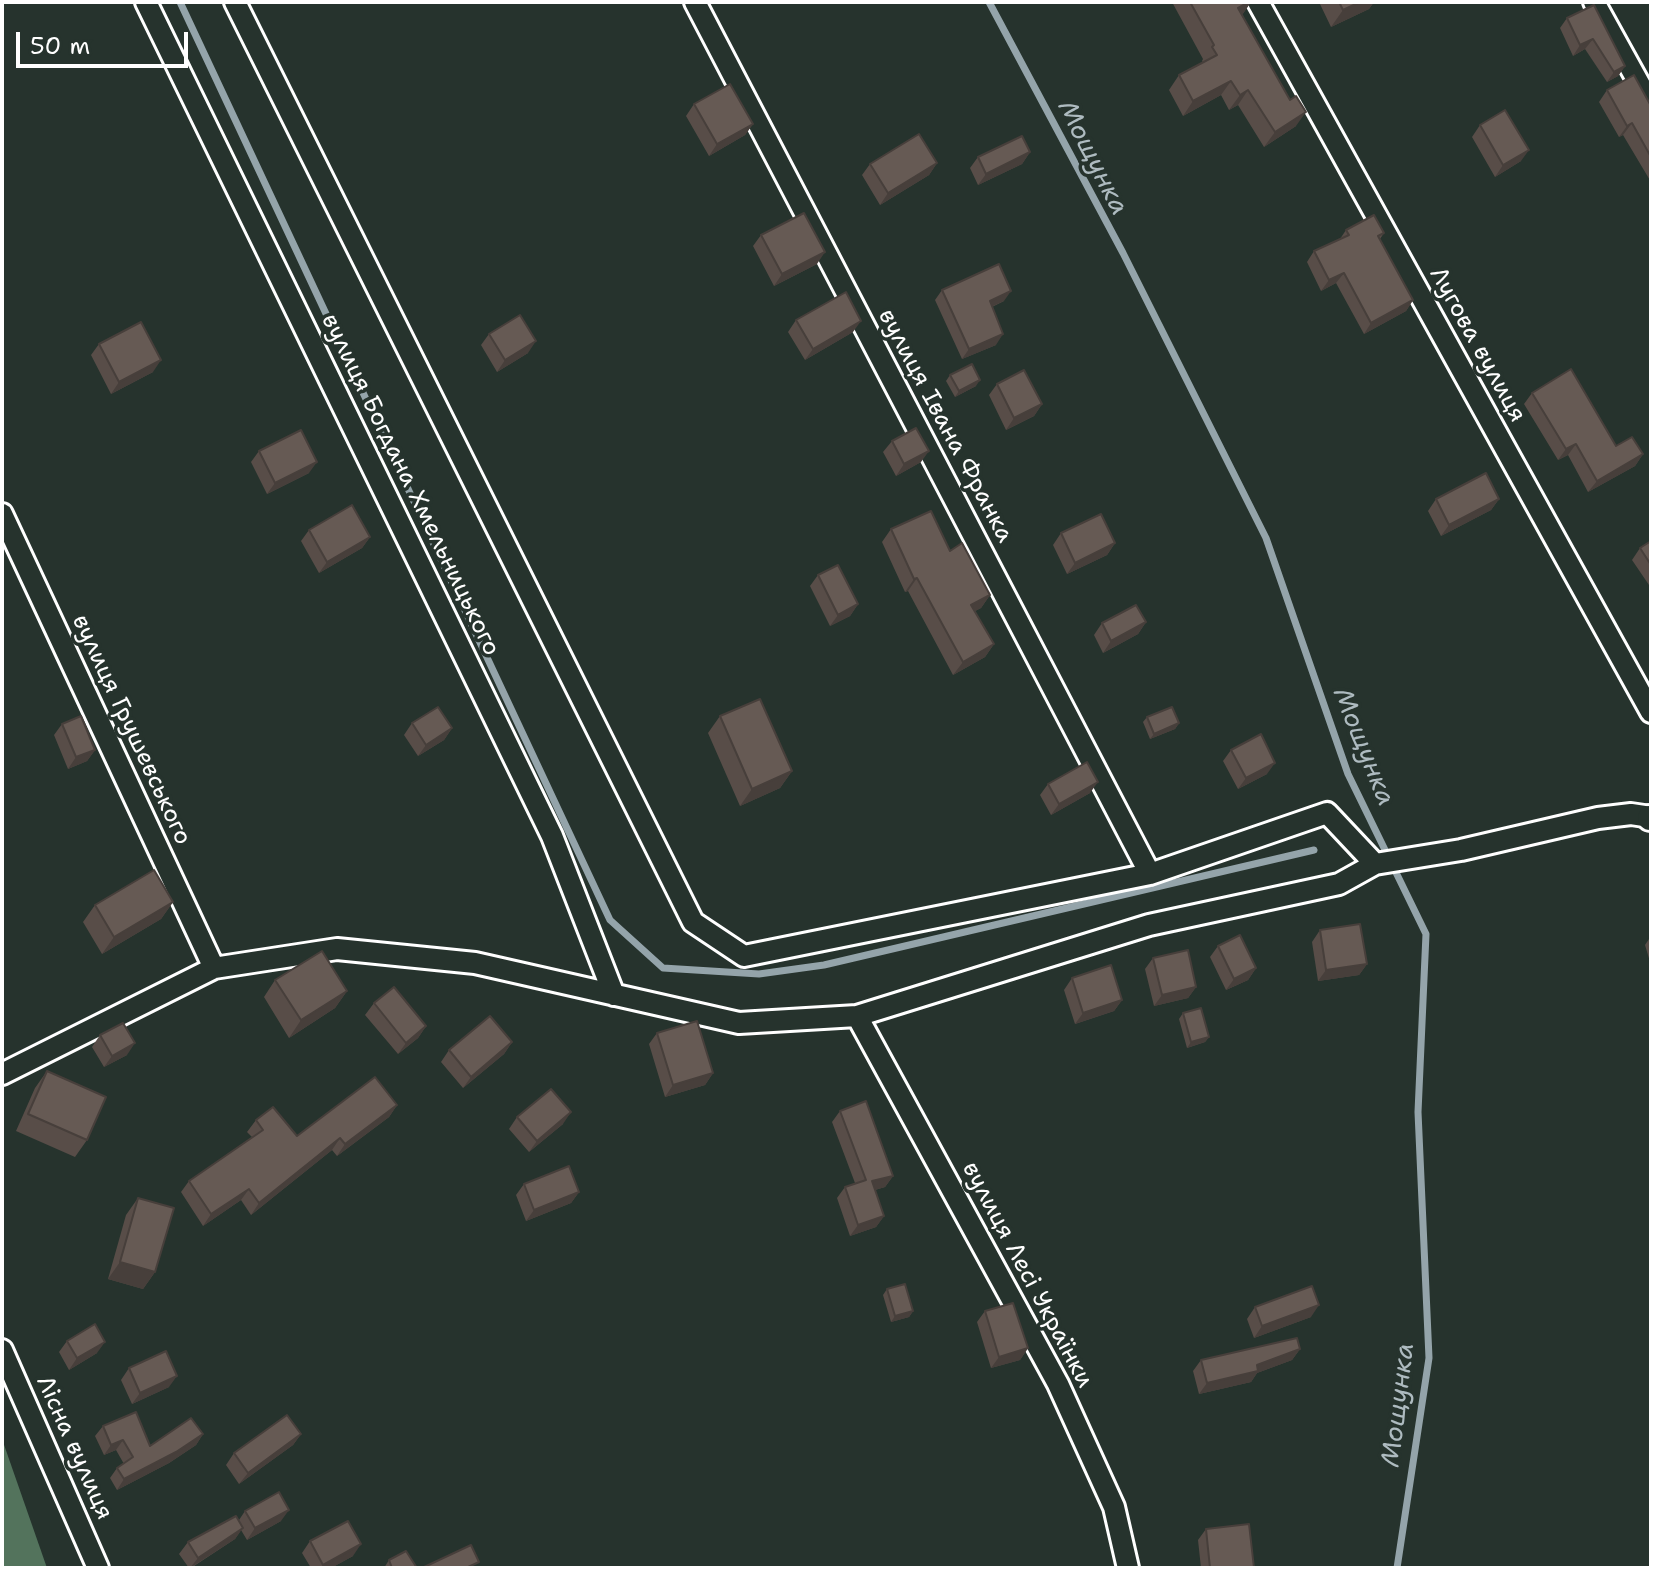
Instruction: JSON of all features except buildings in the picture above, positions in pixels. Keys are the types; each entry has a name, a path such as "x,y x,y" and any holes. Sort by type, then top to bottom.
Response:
{"street":[{"name":"вулиця Богдана Хмельницького","path":"146,2 552,836 614,995"},
{"path":"235,2 693,922 744,956 1150,874 1327,813 1375,864"},
{"name":"вулиця Івана Франка","path":"695,2 1150,874"},
{"name":"Лугова вулиця","path":"1258,2 1651,712"},
{"path":"1594,2 1649,98"},
{"name":"вулиця Грушевського","path":"2,514 214,968"},
{"path":"2,1074 214,968 337,949 475,963 739,1023 857,1016 1149,925 1339,884 1375,864 1461,850 1598,818 1631,814 1651,818"},
{"name":"вулиця Лесі Українки","path":"857,1016 1058,1384 1114,1507 1128,1568"},
{"name":"Лісна вулиця","path":"2,1350 98,1568"}],"green space":[{"path":"2,1439 47,1568 2,1568"}],"waterway":[{"path":"180,2 610,920 663,968 759,974 824,965 1314,850"},
{"name":"Мощунка","path":"989,2 1123,253 1266,538 1348,774 1426,934 1418,1112 1429,1358 1397,1568"}]}
